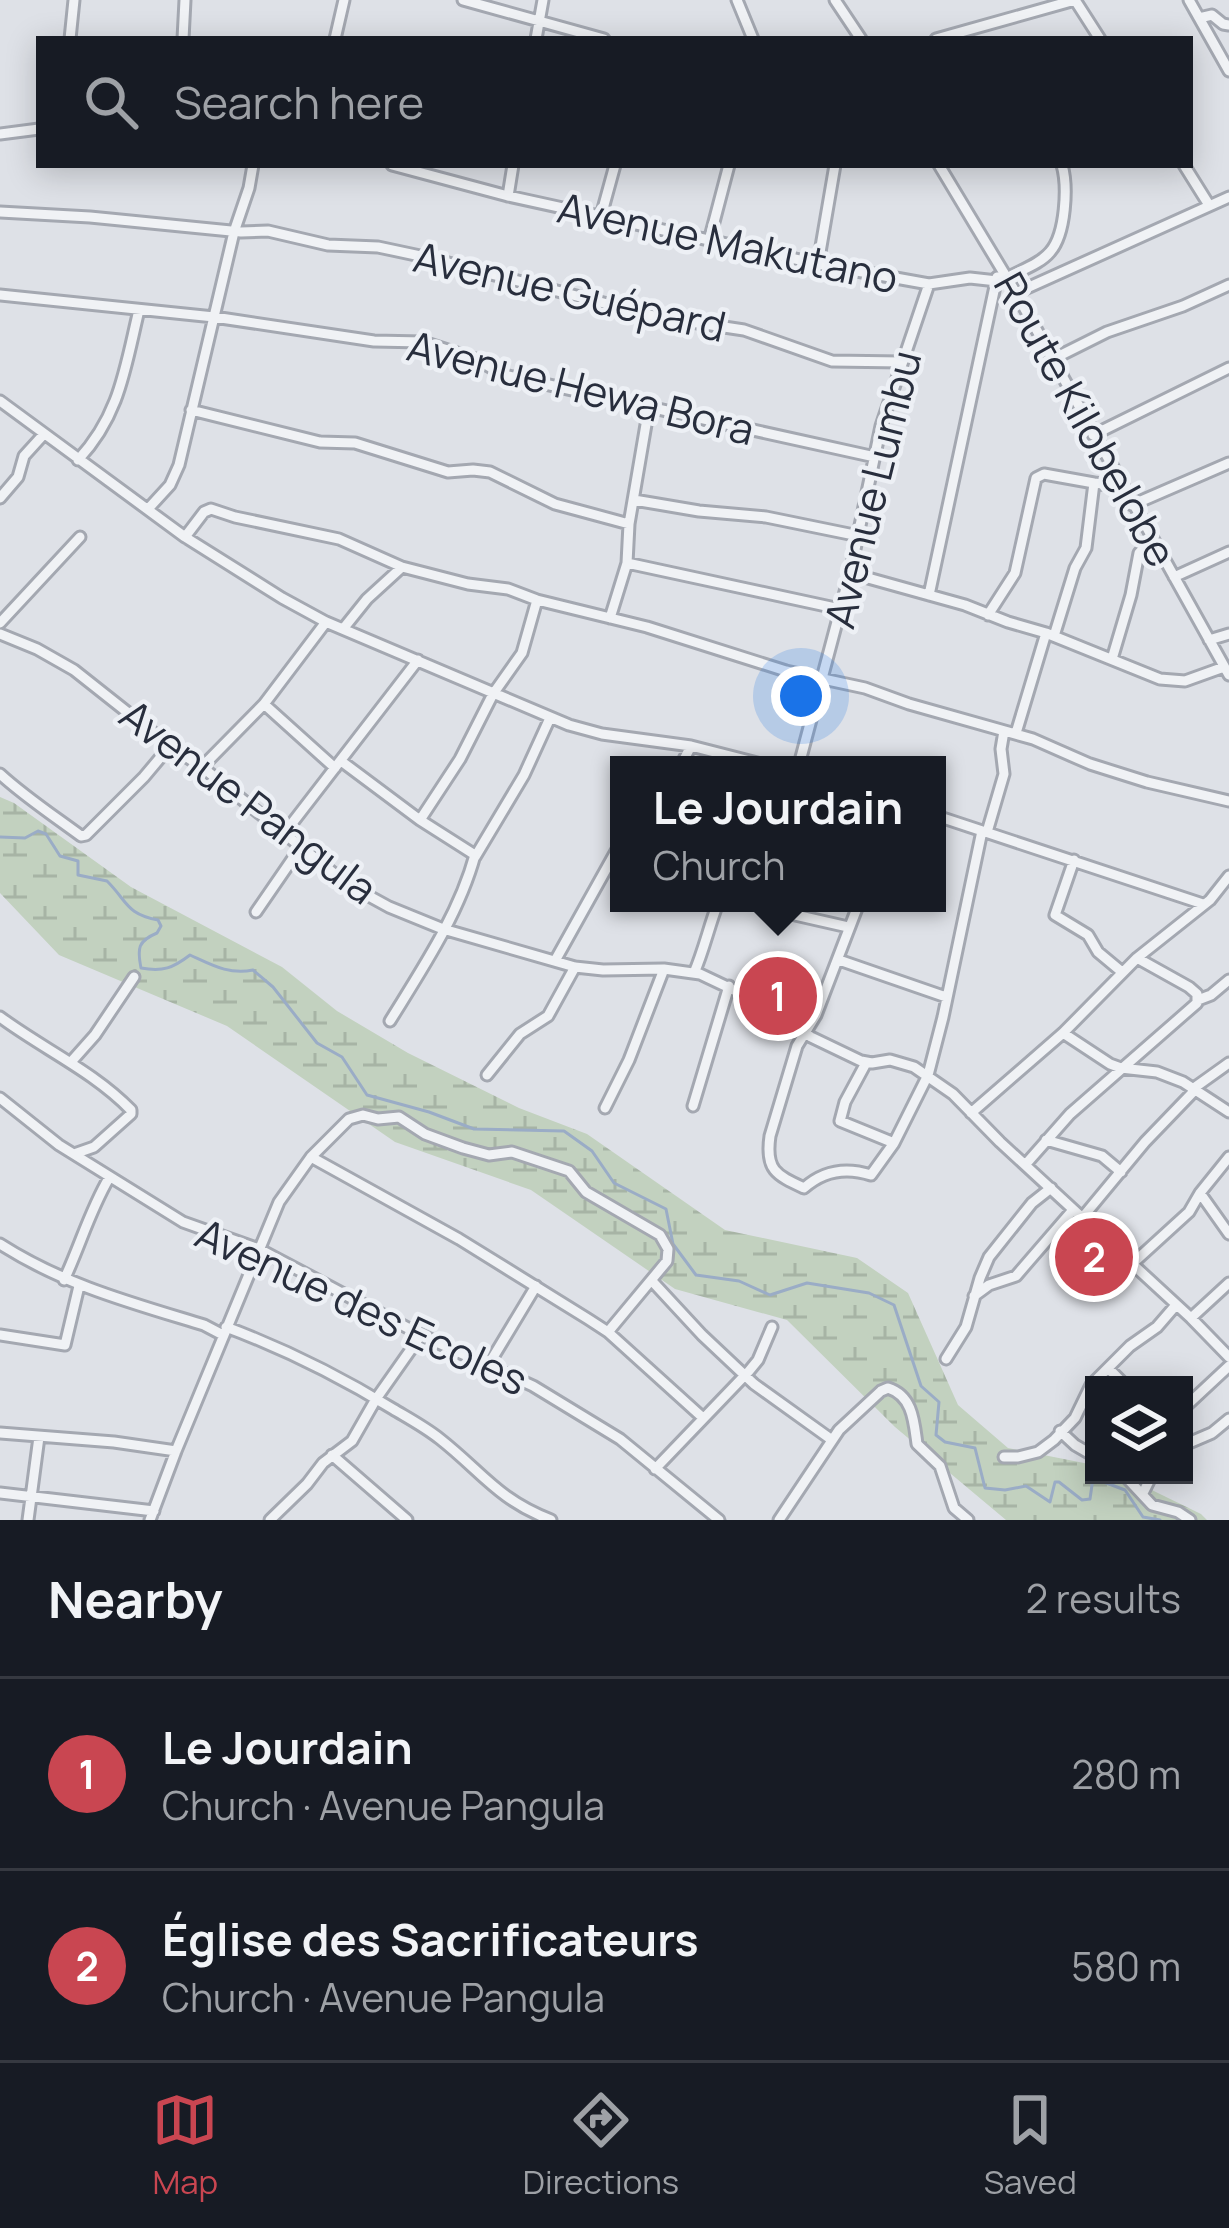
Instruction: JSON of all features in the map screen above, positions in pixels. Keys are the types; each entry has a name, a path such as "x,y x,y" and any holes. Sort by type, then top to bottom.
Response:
{"street":[{"path":"70,36 74,0"},
{"path":"183,36 185,0"},
{"path":"336,36 344,0"},
{"path":"463,0 593,36"},
{"path":"537,36 543,0"},
{"path":"737,0 752,36"},
{"path":"835,0 859,36"},
{"path":"945,36 1075,0 1098,36"},
{"path":"1189,0 1229,71"},
{"path":"1198,18 1208,14 1229,25"},
{"path":"981,24 987,36"},
{"path":"0,134 36,129"},
{"path":"148,509 174,479 253,168"},
{"name":"Avenue Makutano","path":"403,168 508,196 818,264 929,284 1002,279"},
{"path":"508,196 513,168"},
{"path":"602,216 614,168"},
{"path":"709,241 728,168"},
{"path":"818,264 834,168"},
{"name":"Route Kilobelobe","path":"941,168 1000,265 1002,279 1016,293 1226,671"},
{"path":"928,595 1002,279 1046,256 1054,245 1067,189 1063,168"},
{"path":"1186,168 1209,205"},
{"path":"1016,293 1229,197"},
{"name":"Avenue Guépard","path":"0,212 268,231 328,244 378,247 658,317 744,330 838,362 902,362"},
{"name":"Avenue Lumbu","path":"802,756 859,536 880,426 929,284"},
{"path":"1053,359 1107,332 1229,285"},
{"name":"Avenue Hewa Bora","path":"0,296 214,316 374,341 423,342 478,360 498,373 874,457"},
{"path":"78,460 108,420 139,310"},
{"path":"1093,436 1229,368"},
{"path":"0,401 226,565 326,622 550,718 602,734 691,746 726,756"},
{"path":"610,619 626,563 649,407"},
{"path":"191,410 320,442 356,442 448,472 490,472 556,504 629,524"},
{"path":"0,498 18,477 24,456 44,434"},
{"path":"1132,505 1229,463"},
{"path":"988,615 1016,573 1036,478 1044,474 1121,486"},
{"path":"855,912 817,1015 793,1057 769,1142 776,1173 804,1188 814,1178 841,1169 871,1175 928,1076 984,832 1004,774 1001,749 1023,717 1050,634 1086,548 1094,483"},
{"path":"634,500 766,517 859,536"},
{"path":"185,537 211,509 339,539 402,567 508,589 786,670 865,688 1010,732 1147,782 1229,801"},
{"path":"0,623 80,537"},
{"path":"1112,659 1139,553 1152,539"},
{"path":"1174,577 1229,552"},
{"path":"626,563 841,609"},
{"path":"343,628 402,567"},
{"path":"850,573 1050,634 1160,679 1178,682 1226,671"},
{"path":"420,820 522,653 538,600"},
{"path":"202,767 264,704 326,622"},
{"name":"Avenue Pangula","path":"0,634 74,670 284,836 374,900 443,929 575,967 694,973 729,986 803,1033 866,1063 893,1060 928,1076 1229,1357"},
{"path":"1209,640 1229,634"},
{"path":"284,836 418,660"},
{"path":"264,704 338,764 476,857"},
{"path":"390,1022 428,961 476,857 524,775 550,718"},
{"path":"0,774 81,836 170,746"},
{"path":"686,756 691,746"},
{"path":"946,819 1203,904"},
{"path":"256,912 300,848"},
{"path":"1074,860 1055,915 1088,934 1098,952 1122,972"},
{"path":"556,959 610,862"},
{"path":"971,1113 1063,1033 1137,958 1225,890 1229,876"},
{"path":"694,973 714,912"},
{"path":"782,912 848,927"},
{"path":"1137,958 1189,986 1198,1000"},
{"path":"838,960 946,998"},
{"path":"487,1075 520,1034 548,1016 575,967"},
{"path":"604,1108 629,1060 664,969"},
{"path":"71,1062 134,977"},
{"path":"1025,1165 1070,1114 1198,1000 1229,980"},
{"path":"693,1106 729,986"},
{"path":"0,1017 71,1062 132,1111 94,1147 74,1154"},
{"path":"1063,1033 1104,1061 1157,1072 1195,1088 1229,1112"},
{"path":"866,1063 840,1121 894,1142"},
{"path":"974,1296 1016,1276 1120,1172 1195,1088 1229,1063"},
{"name":"Avenue des Ecoles","path":"0,1098 45,1136 183,1222 259,1249 421,1335 532,1386 597,1424 719,1520"},
{"path":"0,1492 152,1515 286,1189 349,1119 363,1115 394,1117 464,1148 489,1155 512,1152 560,1168 586,1192 660,1235 668,1249 667,1261 608,1332"},
{"path":"1046,1140 1102,1156 1120,1172"},
{"path":"311,1157 608,1332 702,1417"},
{"path":"1132,1264 1189,1212 1229,1157"},
{"path":"64,1280 109,1178"},
{"path":"946,1359 966,1327 989,1257 1032,1203 1051,1188"},
{"path":"1200,1192 1229,1234"},
{"path":"0,1244 79,1286 304,1359 439,1438 500,1493 551,1520"},
{"path":"652,1281 743,1374 832,1440"},
{"path":"1191,1318 1229,1282"},
{"path":"0,1335 65,1346 79,1286"},
{"path":"489,1364 536,1286"},
{"path":"1207,1303 1229,1299"},
{"path":"1004,1457 1039,1452 1075,1418 1091,1385 1176,1305"},
{"path":"655,1468 758,1360 772,1327"},
{"path":"270,1520 332,1455 352,1441 421,1335"},
{"path":"1193,1400 1229,1366"},
{"path":"1109,1369 1116,1376"},
{"path":"779,1520 845,1423 888,1388 897,1391 910,1409 917,1444 943,1470 954,1508 968,1520"},
{"path":"1193,1441 1229,1419"},
{"path":"1060,1431 1085,1453"},
{"path":"0,1433 176,1451"},
{"path":"28,1520 39,1437"},
{"path":"332,1455 407,1520"},
{"path":"1134,1484 1152,1505 1190,1520"},
{"path":"1143,1492 1147,1484"},
{"path":"281,1509 295,1520"}],"green space":[{"path":"0,797 131,887 282,967 337,1011 408,1053 519,1108 587,1134 725,1230 857,1258 908,1293 958,1405 1008,1448 1085,1463 1085,1484 1139,1484 1207,1520 1006,1520 895,1427 787,1320 675,1289 531,1190 395,1142 227,1026 59,955 0,893"}],"waterway":[{"path":"0,837 46,834 60,856 78,861 78,875 107,881 133,911 158,920 157,933 140,946 141,968 167,968 190,955 228,970 253,970 273,987 317,1043 342,1057 367,1095 474,1129 564,1131 592,1151 614,1183 666,1209 673,1244 696,1275 739,1281 770,1295 807,1283 869,1293 894,1305 921,1386 939,1402 936,1435 945,1442 975,1448 985,1488 1026,1486 1050,1502 1055,1482 1059,1482 1082,1500 1090,1499 1093,1478 1125,1490 1143,1517 1160,1520"}],"place":[{"name":"Le Jourdain","path":"778,996"},
{"name":"Église des Sacrificateurs","path":"1094,1257"}]}
